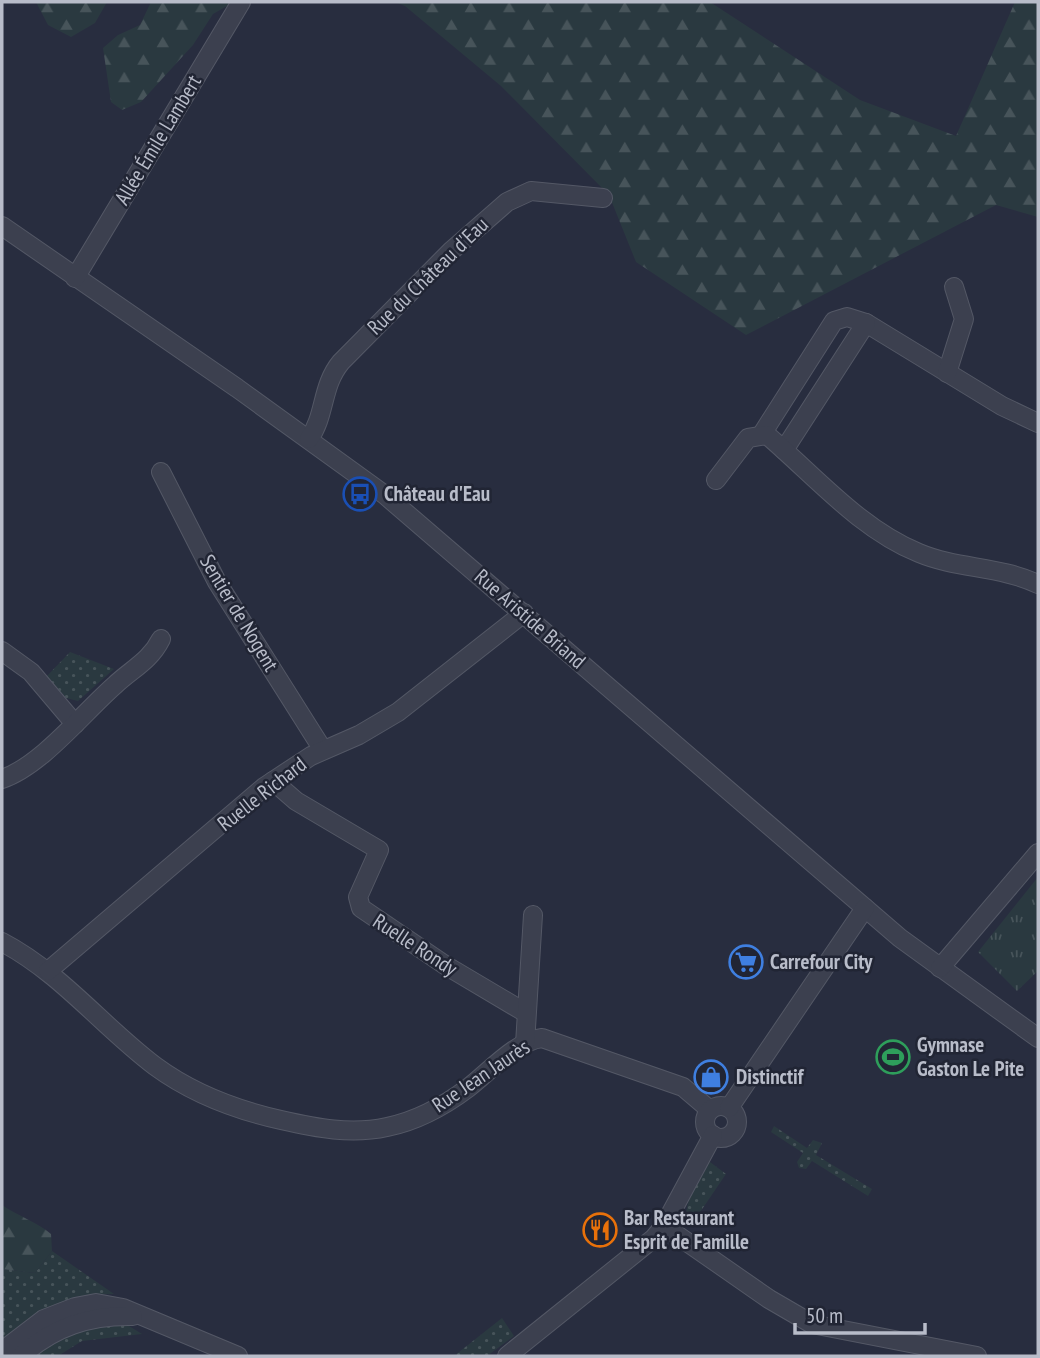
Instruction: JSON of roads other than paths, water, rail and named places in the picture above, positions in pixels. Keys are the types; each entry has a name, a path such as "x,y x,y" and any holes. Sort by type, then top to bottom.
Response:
{"street":[{"name":"Allée Émile Lambert","path":"75,278 242,2"},
{"name":"Rue du Château d'Eau","path":"309,439 320,423 327,384 341,362 451,251 497,210 531,191 603,198"},
{"name":"Rue Aristide Briand","path":"2,226 386,495 865,908 940,968 1038,1038"},
{"path":"947,373 964,319 954,287"},
{"path":"716,480 748,438 762,434 834,321 847,317 866,323 1002,406 1038,423"},
{"path":"784,450 866,323"},
{"path":"762,434 857,514 907,548 943,561 1003,571 1038,584"},
{"name":"Sentier de Nogent","path":"161,472 218,582 323,750"},
{"name":"Ruelle Richard","path":"48,971 273,781 323,750 359,735 398,712 524,613"},
{"path":"2,779 22,768 75,724 118,682 147,660 161,639"},
{"path":"2,651 31,672 75,724"},
{"name":"Ruelle Rondy","path":"273,781 296,801 379,850 359,897 361,908 445,965 526,1013"},
{"path":"940,968 1038,853"},
{"path":"729,1108 865,908"},
{"path":"525,1044 533,915"},
{"name":"Rue Jean Jaurès","path":"2,942 48,971 132,1047 176,1080 241,1110 316,1128 376,1129 419,1117 466,1090 525,1044 536,1039 549,1039 683,1087 710,1110"},
{"path":"719,1106 729,1108 737,1120 735,1130 726,1137 713,1135 706,1124 710,1110 719,1106"},
{"path":"507,1356 649,1242 664,1226 713,1135"},
{"path":"664,1226 769,1299 812,1324 977,1356"},
{"path":"2,1351 44,1319 75,1307 114,1305 238,1356"},
{"path":"21,1356 49,1335 68,1325 103,1317 140,1317"}],"place":[{"name":"Château d'Eau","path":"360,494"},
{"name":"Carrefour City","path":"746,962"},
{"name":"Gymnase Gaston Le Pite","path":"893,1057"},
{"name":"Distinctif","path":"711,1077"},
{"name":"Bar Restaurant Esprit de Famille","path":"600,1230"}]}
